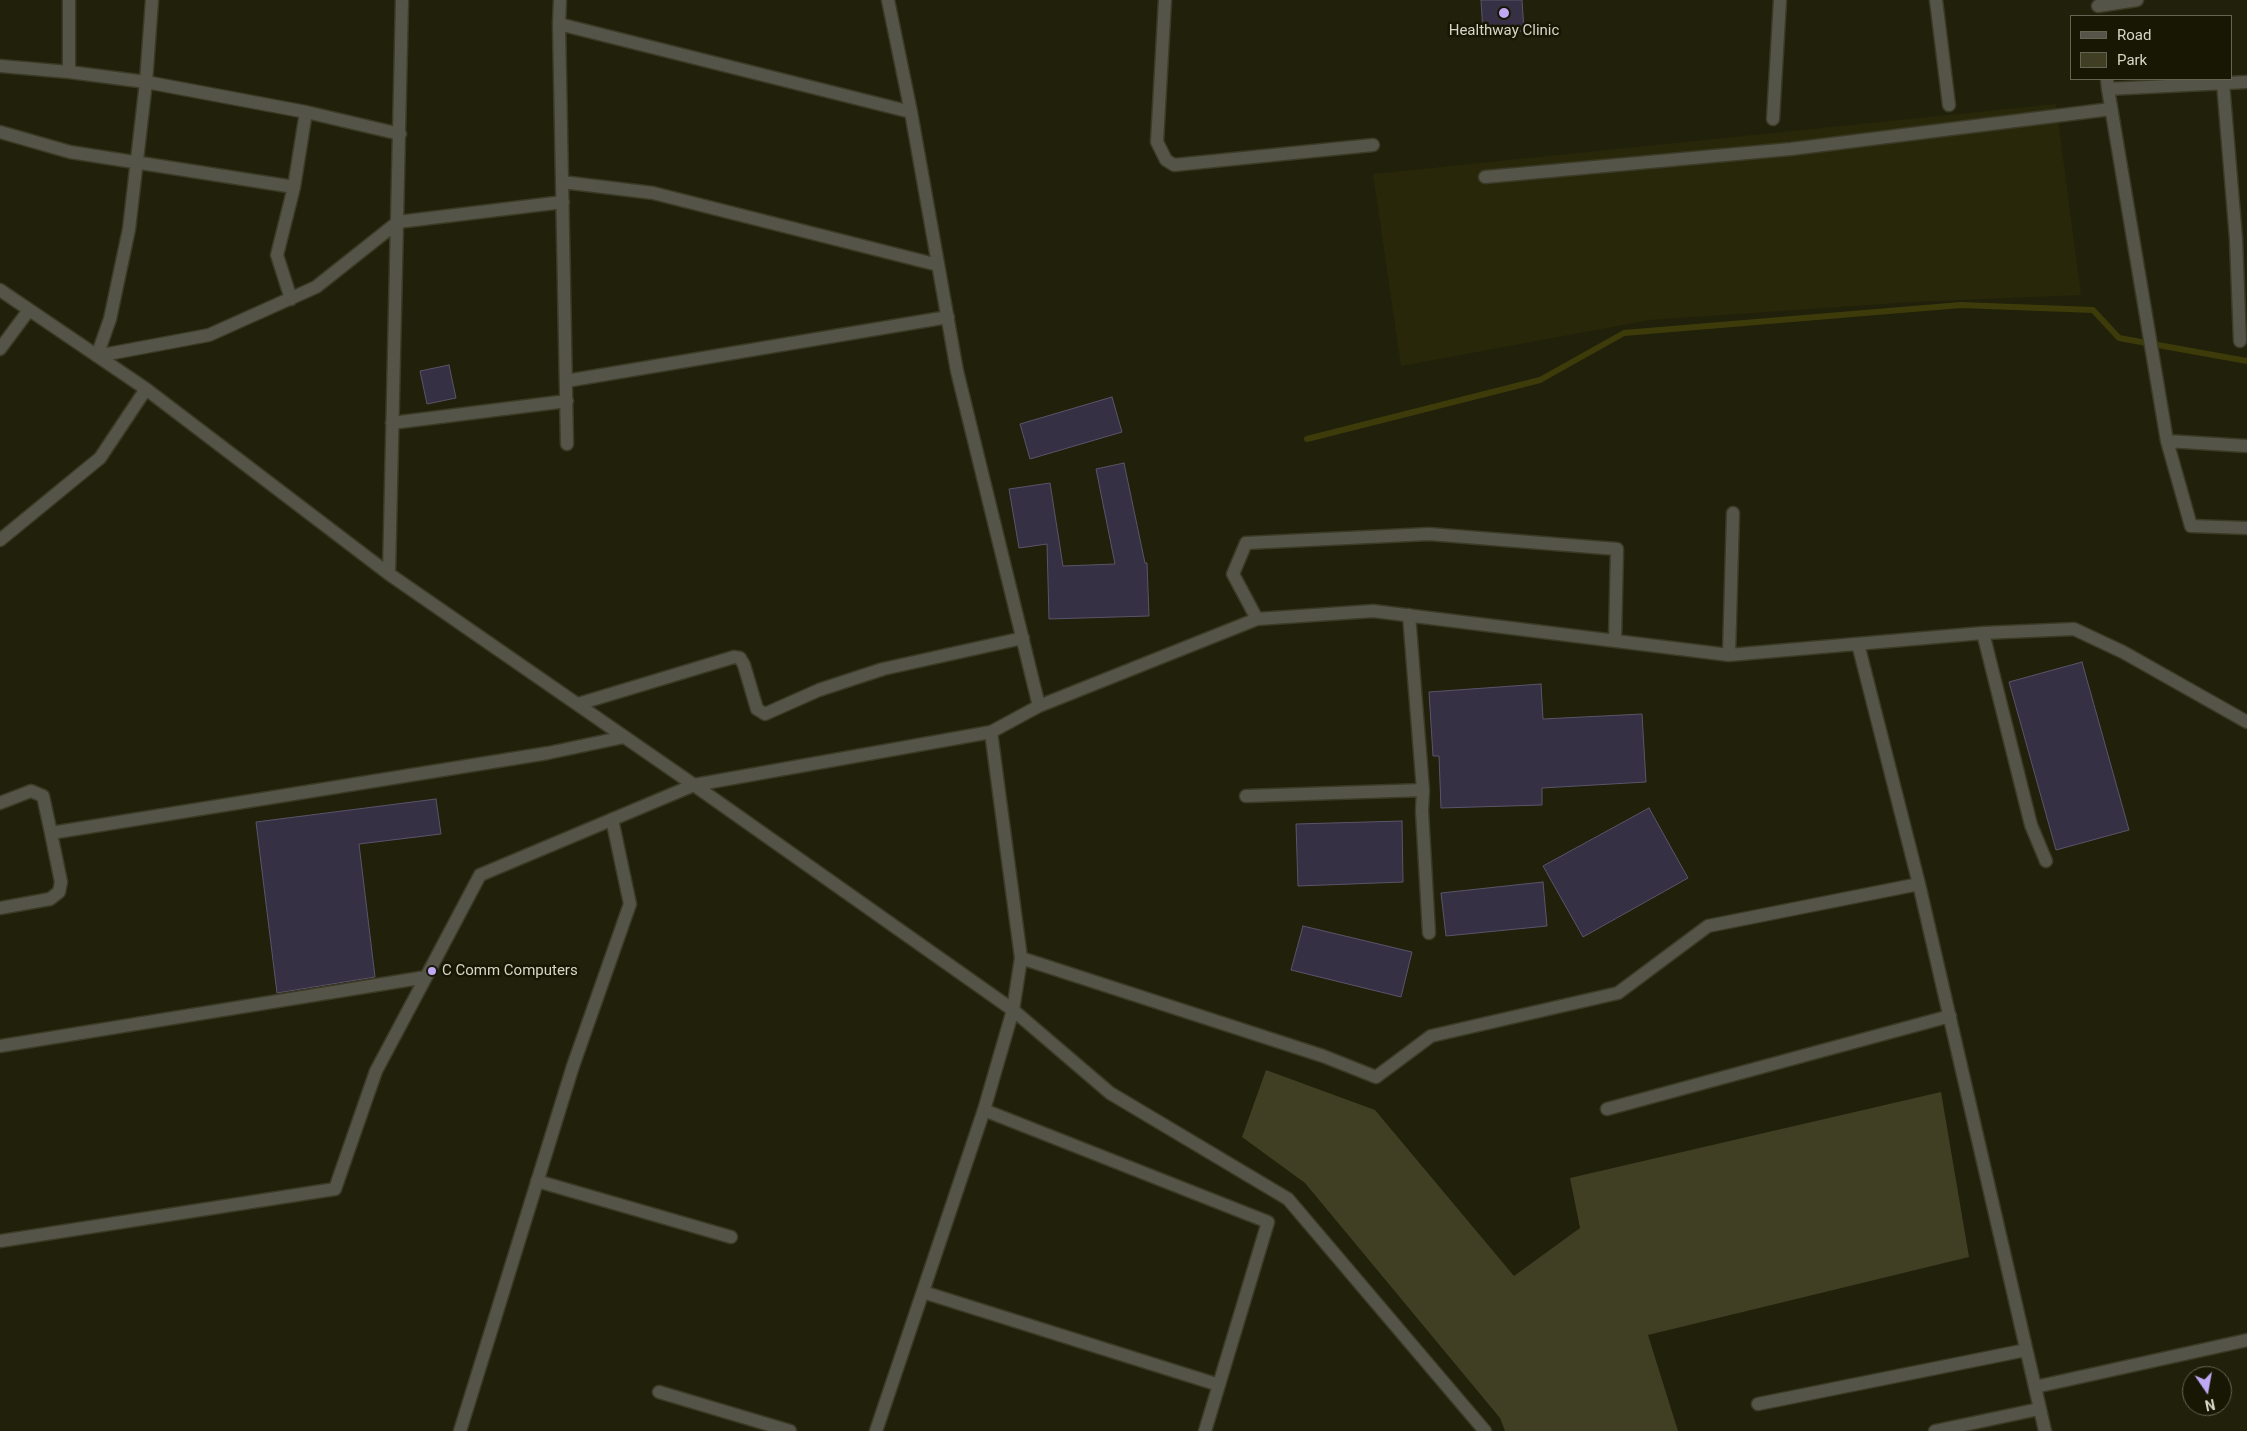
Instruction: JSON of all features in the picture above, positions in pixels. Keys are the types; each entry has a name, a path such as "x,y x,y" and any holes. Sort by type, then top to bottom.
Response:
{"street":[{"path":"69,0 69,72"},
{"path":"97,356 110,319 129,229 146,82 152,0"},
{"path":"389,574 402,0"},
{"path":"560,0 568,444"},
{"path":"888,0 957,372 1039,706"},
{"path":"1165,0 1157,142 1166,160 1174,165 1374,145"},
{"path":"1773,119 1780,0"},
{"path":"1936,0 1949,105"},
{"path":"2098,8 2137,0"},
{"path":"559,24 910,112"},
{"path":"0,66 69,72 146,82 306,112 400,134"},
{"path":"2247,82 2223,84 2107,84 2167,441 2191,526 2247,528"},
{"path":"2223,84 2236,239 2240,341"},
{"path":"1485,177 1791,149 2111,109"},
{"path":"291,299 277,256 294,187 306,112"},
{"path":"0,132 70,152 294,187"},
{"path":"562,182 653,193 938,265"},
{"path":"97,356 210,335 291,299 316,287 398,222 563,202"},
{"path":"0,290 146,389 389,574 694,785 1013,1010 1110,1094 1288,1199 1485,1431"},
{"path":"0,349 29,310"},
{"path":"566,381 948,317"},
{"path":"0,540 100,458 146,389"},
{"path":"392,423 567,401"},
{"path":"2167,441 2247,446"},
{"path":"1728,655 1733,514"},
{"path":"1257,619 1233,574 1246,543 1429,534 1616,549 1615,641"},
{"path":"0,1241 335,1189 376,1071 480,875 694,785 991,732 1039,706 1257,619 1373,611 1728,655 1983,633 2074,629 2124,652 2247,722"},
{"path":"1409,615 1423,790 1422,811 1429,933"},
{"path":"1983,633 2031,825 2046,861"},
{"path":"578,704 734,657 740,658 744,665 757,709 765,714 820,690 883,669 1022,638"},
{"path":"1858,644 1919,884 2045,1431"},
{"path":"876,1431 984,1110 1013,1010 1021,958 991,732"},
{"path":"51,833 548,753 624,737"},
{"path":"1246,796 1423,790"},
{"path":"0,803 31,791 43,796 61,882 59,892 50,900 0,908"},
{"path":"460,1431 573,1066 630,904 612,819"},
{"path":"1021,958 1323,1056 1376,1077 1431,1036 1618,993 1708,926 1919,884"},
{"path":"0,1046 426,977"},
{"path":"1607,1110 1950,1016"},
{"path":"984,1110 1268,1222 1205,1431"},
{"path":"537,1181 731,1237"},
{"path":"923,1292 1219,1385"},
{"path":"2034,1387 2247,1340"},
{"path":"1758,1404 2026,1350"},
{"path":"659,1392 790,1431"},
{"path":"1935,1431 2040,1409"}],"shaded area":[{"path":"2056,104 2081,295 1912,302 1650,320 1401,366 1373,174"}],"green space":[{"path":"1266,1070 1375,1110 1514,1276 1580,1228 1570,1178 1941,1092 1969,1257 1648,1335 1678,1431 1505,1431 1500,1418 1305,1183 1242,1137"}],"building":[{"path":"1481,0 1522,0 1524,31 1483,33"},
{"path":"449,365 456,398 427,404 420,371"},
{"path":"1112,397 1122,432 1030,459 1020,424"},
{"path":"1124,463 1145,563 1147,563 1149,616 1049,619 1047,544 1019,548 1009,489 1050,483 1063,566 1115,564 1096,469"},
{"path":"2082,662 2129,830 2056,850 2009,682"},
{"path":"1541,684 1543,719 1642,714 1646,782 1542,788 1542,805 1441,808 1439,756 1433,756 1429,692"},
{"path":"436,799 441,834 359,844 375,977 277,993 256,822"},
{"path":"1649,808 1688,878 1583,937 1543,866"},
{"path":"1402,821 1403,882 1298,886 1296,824"},
{"path":"1543,882 1547,926 1446,936 1441,893"},
{"path":"1303,926 1412,952 1401,997 1291,970"}],"waterway":[{"path":"1307,439 1540,380 1624,333 1961,305 2093,310 2119,338 2247,361"}],"place":[{"name":"Healthway Clinic","path":"1504,13"},
{"name":"C Comm Computers","path":"432,971"}]}
